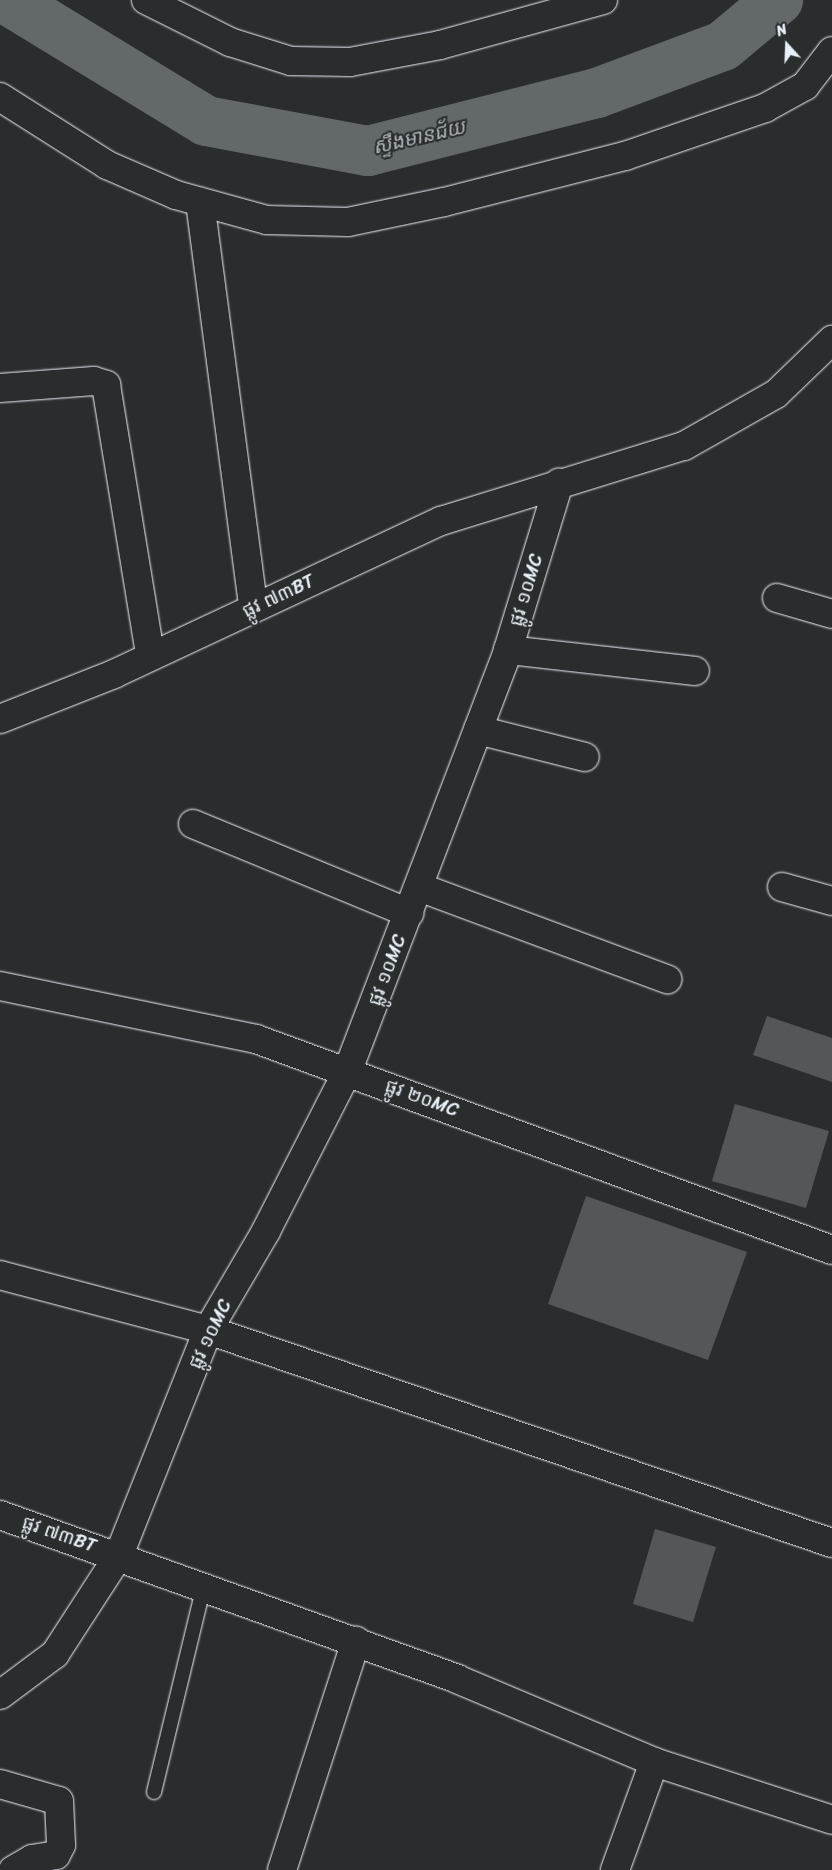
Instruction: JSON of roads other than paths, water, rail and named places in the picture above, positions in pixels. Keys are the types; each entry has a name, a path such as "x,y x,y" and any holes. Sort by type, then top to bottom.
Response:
{"street":[{"path":"146,0 230,42 282,59 350,62 440,45 603,0"},
{"path":"0,97 106,165 200,202 267,220 348,222 444,202 625,156 765,108 805,86 832,51"},
{"path":"200,202 253,607"},
{"path":"559,483 684,446 776,394 832,340"},
{"path":"0,388 94,381 106,385 150,655"},
{"name":"ផ្លូវ ៧៣BT","path":"0,719 150,655 441,522 559,483"},
{"name":"ផ្លូវ ១០MC","path":"0,1696 55,1654 119,1554 208,1330 266,1231 348,1070 508,650 559,483"},
{"path":"776,598 832,614"},
{"path":"508,650 695,671"},
{"path":"478,730 585,756"},
{"path":"192,824 409,913"},
{"path":"419,887 667,979"},
{"path":"782,887 832,902"},
{"name":"ផ្លូវ ២០MC","path":"0,986 256,1039 348,1070 832,1249"},
{"path":"0,1275 208,1330 832,1543"},
{"name":"ផ្លូវ ៧៣BT","path":"0,1515 119,1554 356,1641 654,1762 832,1820"},
{"path":"282,1870 356,1641"},
{"path":"615,1870 654,1762"},
{"path":"0,1784 59,1801 61,1844 67,1865 32,1859 13,1870"}],"lane":[{"path":"154,1792 204,1586"}],"waterway":[{"name":"ស្ទឹងមានជ័យ","path":"8,0 206,121 368,151 597,93 723,46 778,0"}]}
